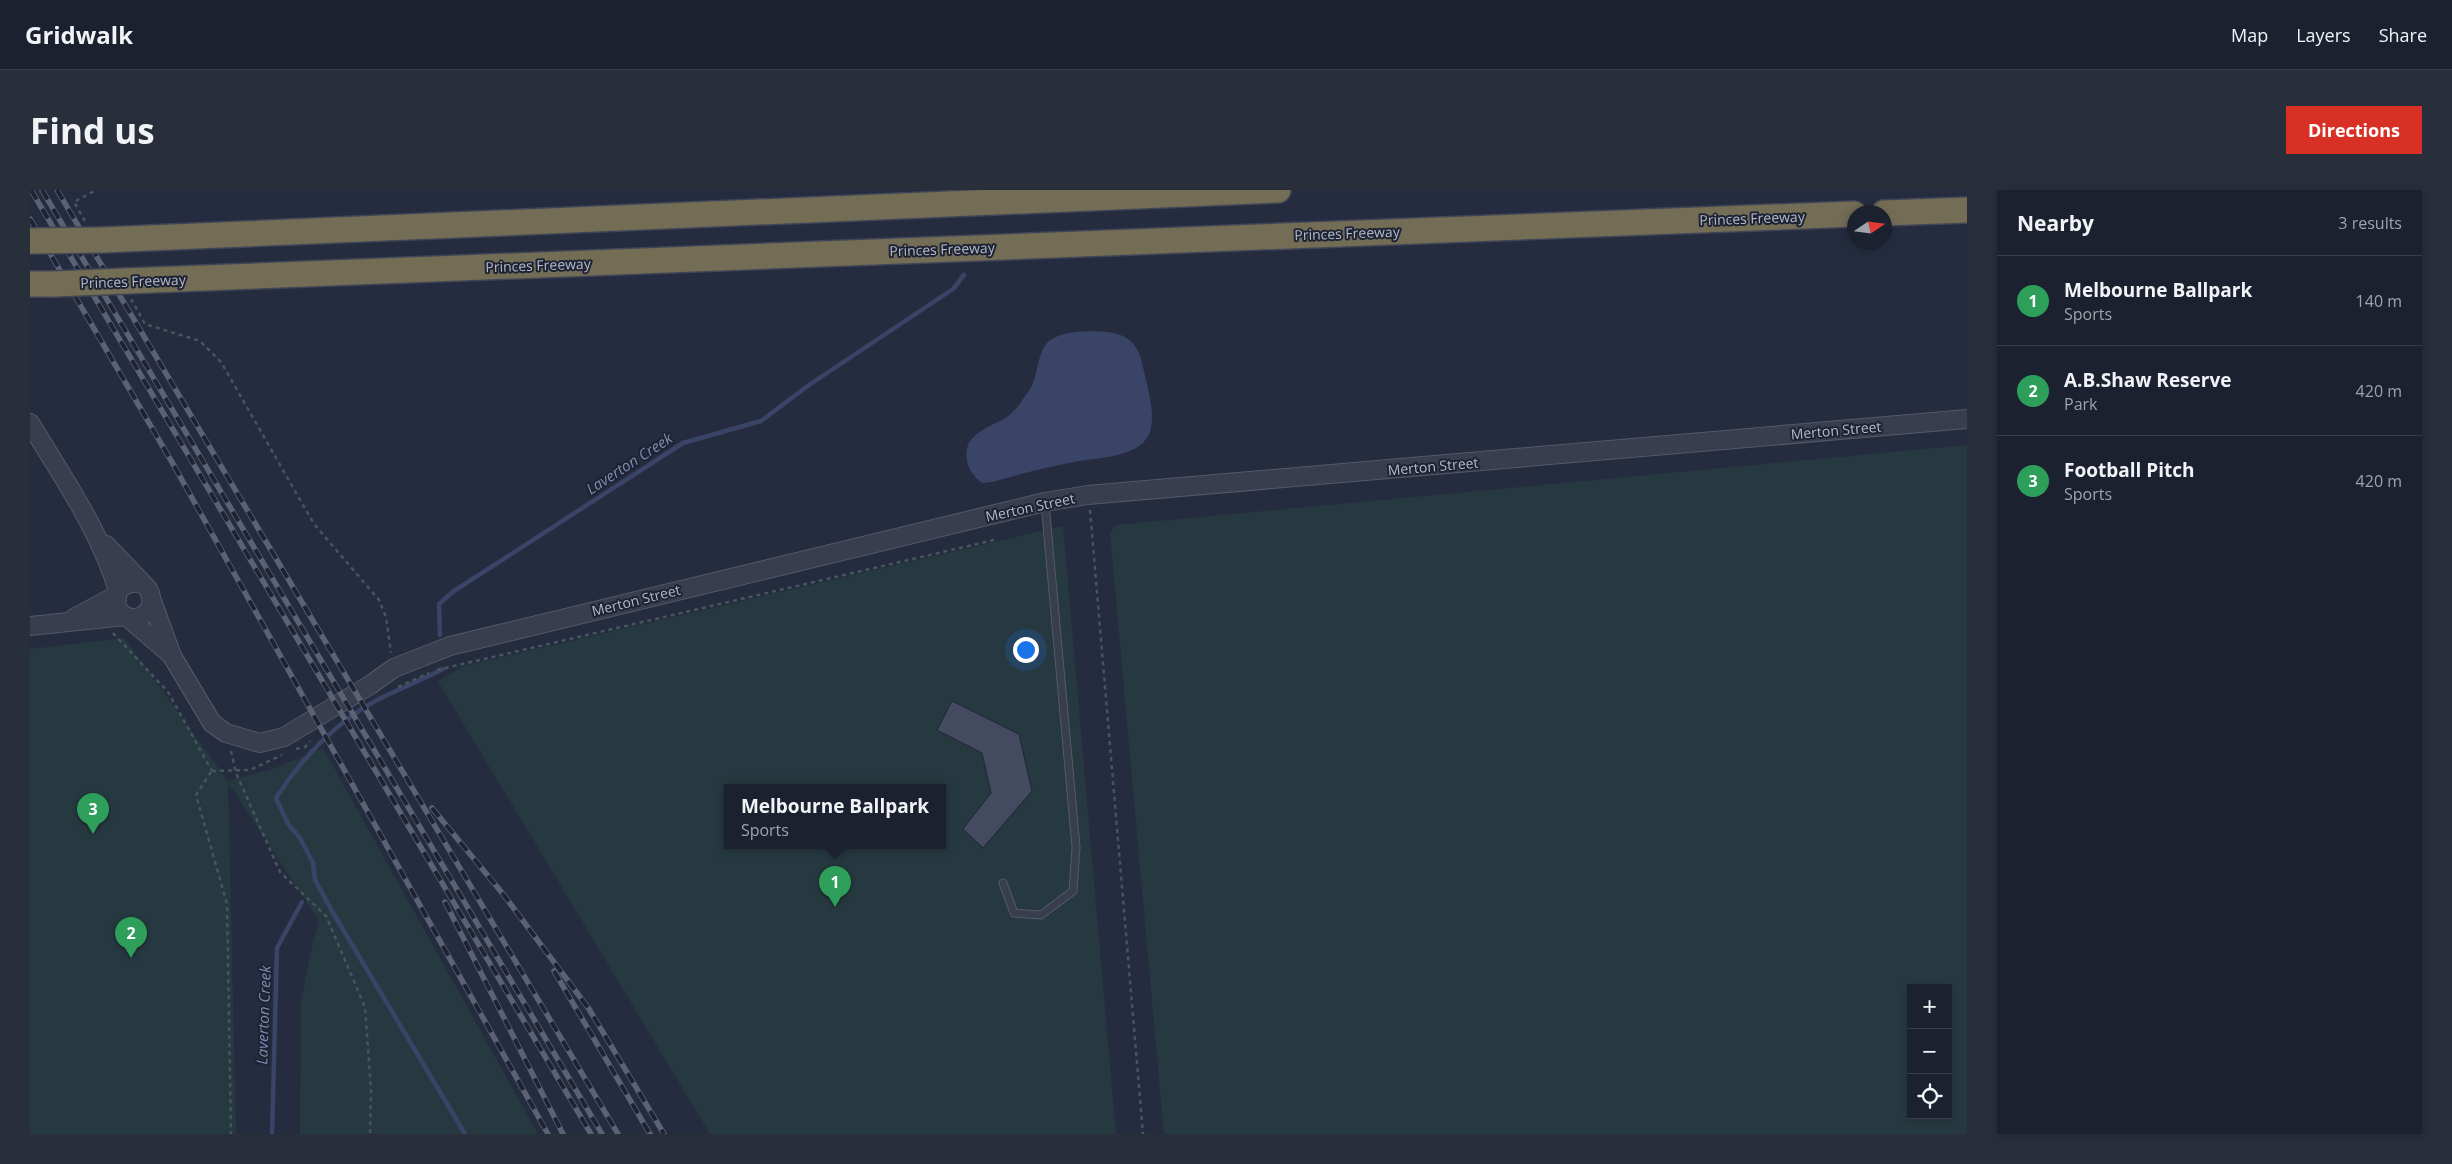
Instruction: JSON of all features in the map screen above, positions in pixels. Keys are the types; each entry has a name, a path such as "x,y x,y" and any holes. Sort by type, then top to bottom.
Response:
{"highway":[{"path":"30,242 95,233 1278,190"},
{"path":"1892,213 1967,210"},
{"name":"Princes Freeway","path":"30,284 126,286 1847,214"}],"street":[{"name":"Merton Street","path":"152,601 172,656 212,723 226,733 260,743 284,737 370,685 394,668 450,646 1045,502 1088,495 1967,419"},
{"path":"30,423 97,535 108,560 117,593 118,610 126,617"},
{"path":"30,626 67,621 133,618 144,616 151,607 151,595 144,585 97,535"},
{"path":"67,621 117,593 127,584 138,583 144,585"},
{"name":"Merton Street","path":"126,617 172,656"}],"lane":[{"path":"1003,883 1014,913 1041,915 1073,891 1076,847 1045,502"}],"path":[{"path":"95,233 74,202 96,190"},
{"path":"126,286 145,324 200,341 220,362 314,524 379,600 386,617 394,668"},
{"path":"1088,495 1143,1134"},
{"path":"400,686 451,666 994,540"},
{"path":"105,619 108,628 168,692 212,771 196,795 227,904 231,1134"},
{"path":"226,733 236,773 280,872 326,916 364,1007 371,1091 370,1134"}],"shaded area":[{"path":"1967,445 1967,1134 1164,1134 1110,533 1116,525"},
{"path":"1063,526 1116,1134 710,1134 438,681 464,666"},
{"path":"124,638 228,781 278,767 323,748 538,1134 300,1134 301,1001 319,921 228,782 236,1134 30,1134 30,649"}],"water":[{"path":"1091,331 1119,334 1126,337 1132,342 1140,356 1152,410 1151,427 1145,440 1128,452 1077,461 982,483 972,473 967,461 966,452 972,439 984,429 1007,417 1019,405 1032,385 1044,347 1051,339 1074,332"}],"building":[{"path":"952,701 1019,734 1032,791 983,848 963,829 991,793 982,753 937,730"}],"waterway":[{"name":"Laverton Creek","path":"440,635 439,604 454,591 683,443 761,421 809,385 953,289 964,275"},
{"name":"Laverton Creek","path":"443,669 377,700 347,719 308,756 276,798 288,824 300,838 313,863 315,880 332,911 465,1134"},
{"name":"Laverton Creek","path":"272,1134 277,948 302,902"}],"railway":[{"path":"31,190 591,1134"},
{"path":"42,190 602,1134"},
{"path":"57,190 618,1134"},
{"path":"30,219 173,464 548,1134"},
{"path":"432,808 503,894 589,1009 664,1134"},
{"path":"445,902 563,1134"},
{"path":"554,971 650,1134"}],"place":[{"name":"Football Pitch","path":"93,834"},
{"name":"Melbourne Ballpark","path":"835,907"},
{"name":"A.B.Shaw Reserve","path":"131,958"}]}
